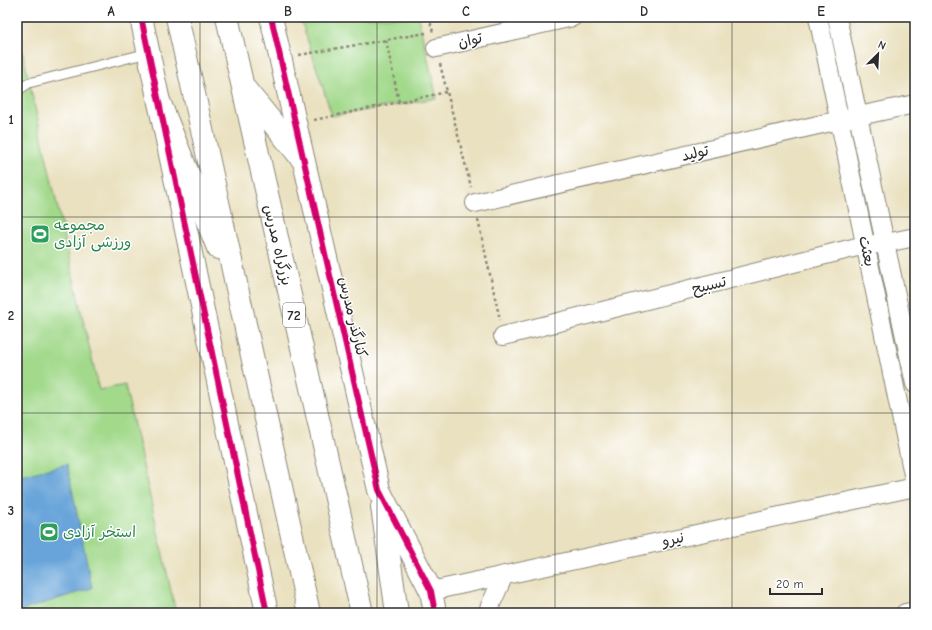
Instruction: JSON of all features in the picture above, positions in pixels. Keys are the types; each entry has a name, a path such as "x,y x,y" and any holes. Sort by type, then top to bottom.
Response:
{"main road":[{"path":"141,17 267,613"},
{"path":"177,17 309,613"},
{"name":"بزرگراه مدرس","path":"227,17 362,613"},
{"name":"کنارگذر مدرس","path":"271,17 379,490 431,591 435,613"},
{"path":"243,86 303,160"},
{"path":"159,101 242,309"},
{"path":"379,490 396,613"}],"street":[{"name":"توان","path":"436,48 574,17"},
{"name":"بعثت","path":"818,17 915,486"},
{"name":"بعثت","path":"837,17 913,361 915,384"},
{"name":"تولید","path":"475,203 915,104"},
{"name":"تسبیح","path":"503,336 865,245 886,243 915,237"},
{"path":"890,364 913,361"},
{"name":"نیرو","path":"431,591 915,486"},
{"path":"487,613 504,575"},
{"path":"905,613 915,611"}],"lane":[{"path":"17,91 29,83 148,53"}],"path":[{"path":"280,59 433,32 429,17"},
{"path":"386,40 398,102"},
{"path":"436,48 475,203 503,336"},
{"path":"295,124 447,92"}],"green space":[{"path":"300,17 418,17 437,98 332,116"},
{"name":"مجموعه ورزشی آزادی","path":"17,28 99,390 125,385 176,613 17,613"}],"water":[{"name":"استخر آزادی","path":"67,464 92,588 17,612 17,477"}],"cycle path":[{"path":"141,17 267,613"},
{"path":"271,17 379,490 431,591 435,613"}],"place":[{"name":"مجموعه ورزشی آزادی","path":"40,234"},
{"name":"استخر آزادی","path":"49,532"}]}
